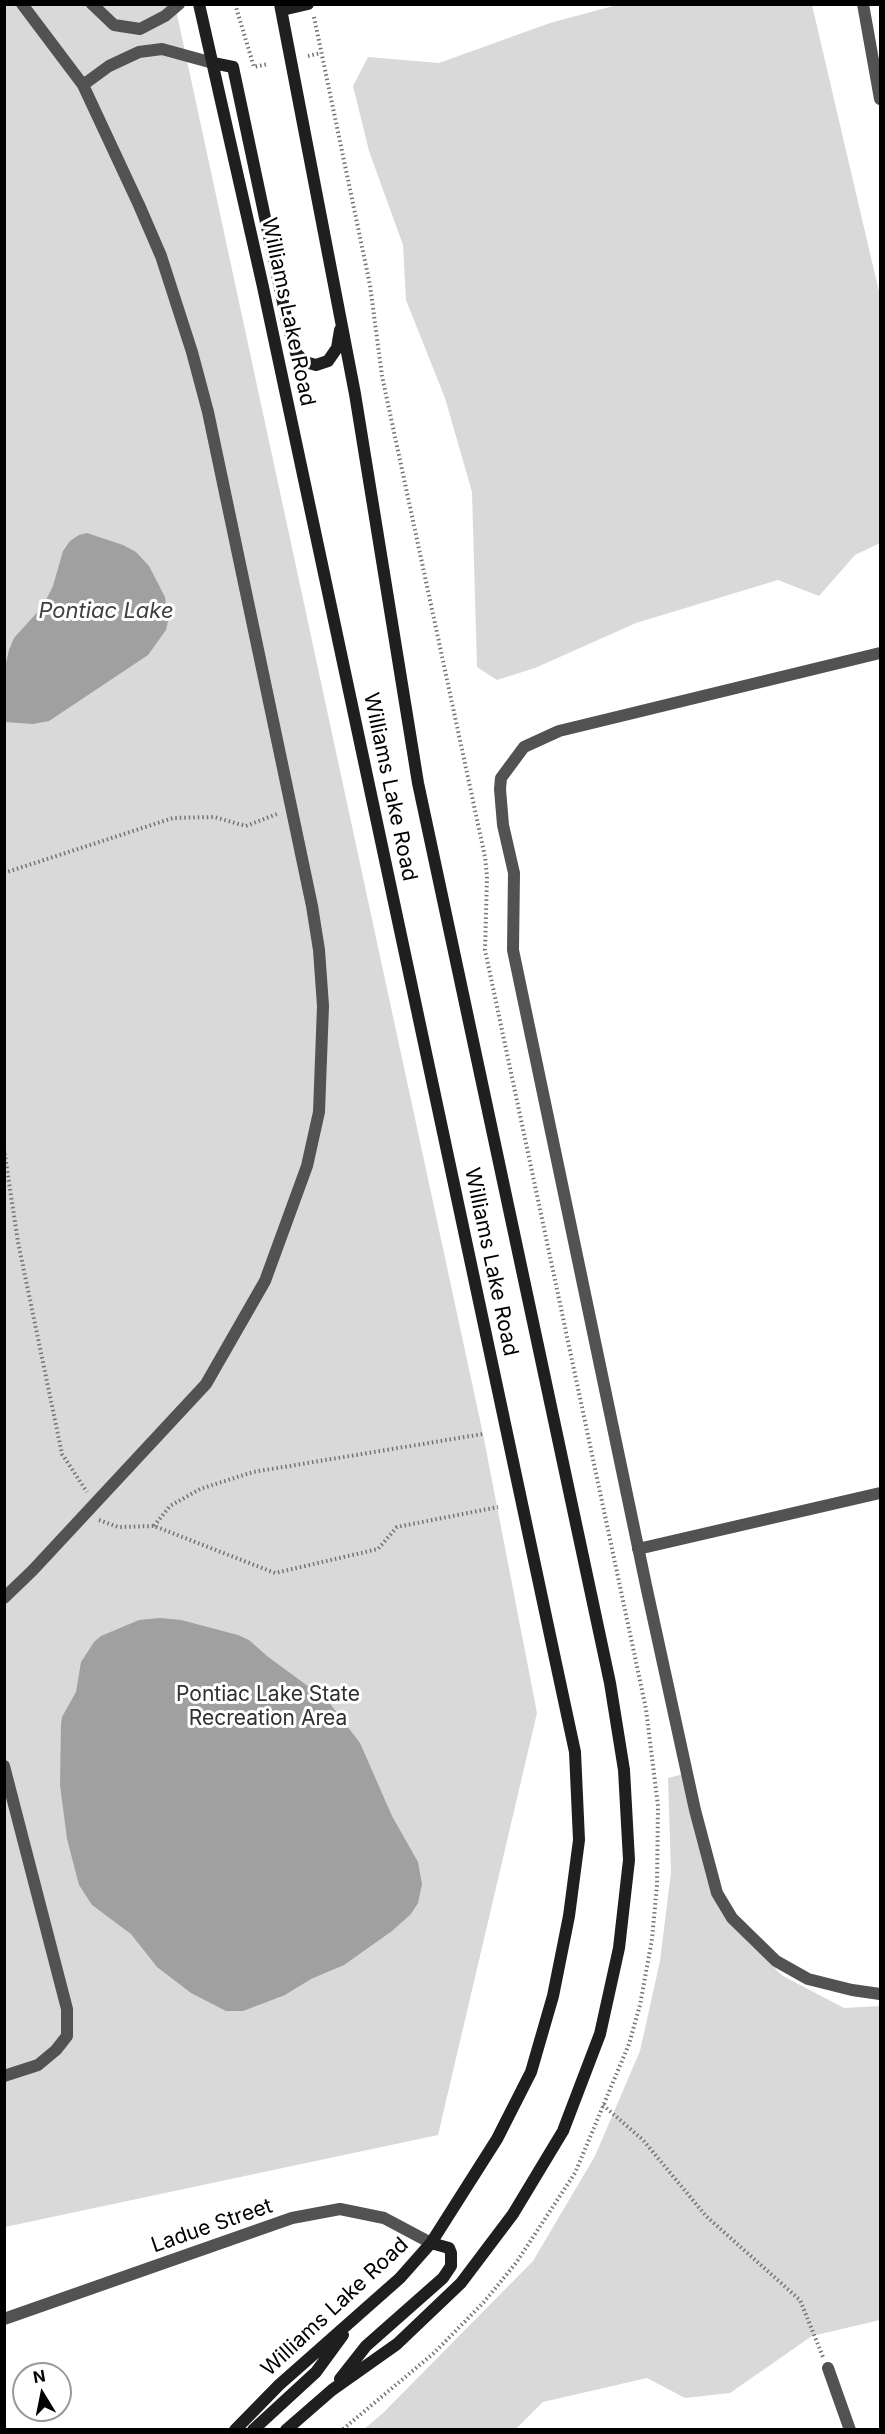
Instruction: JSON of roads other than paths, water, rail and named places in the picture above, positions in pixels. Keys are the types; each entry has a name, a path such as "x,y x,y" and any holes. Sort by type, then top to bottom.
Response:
{"main road":[{"name":"Williams Lake Road","path":"200,4 268,310 574,1752 579,1840 569,1916 554,1996 531,2072 497,2139 431,2243 400,2278 279,2385 235,2430"},
{"path":"280,6 308,4"},
{"name":"Williams Lake Road","path":"280,6 342,320 418,783 609,1683 624,1770 629,1860 619,1948 600,2034 564,2131 513,2214 461,2283 397,2344 332,2390 286,2430"},
{"path":"213,63 232,68 288,326 296,353 305,362 316,365 328,361 337,348 342,320"},
{"path":"332,2390 366,2346 443,2278 451,2266 451,2253 449,2248 431,2243"},
{"path":"252,2430 316,2372 358,2315"}],"street":[{"path":"4,1598 206,1384 265,1281 307,1166 319,1112 324,1006 312,906 208,412 192,352 161,256 83,85 22,4"},
{"path":"92,4 114,25 140,29 165,16 179,4"},
{"path":"863,4 880,99"},
{"path":"83,85 109,66 139,52 162,49 213,63"},
{"path":"880,653 559,732 524,747 501,778 503,825 514,873 513,950 638,1549 695,1810 717,1893 732,1918 776,1961 808,1978 852,1990 880,1994"},
{"path":"638,1549 880,1493"},
{"path":"4,1766 67,2009 67,2036 56,2050 38,2065 4,2076"},
{"name":"Ladue Street","path":"4,2319 292,2218 340,2209 384,2217 431,2243"},
{"path":"828,2368 850,2430"}],"water":[{"name":"Pontiac Lake","path":"87,533 123,545 136,552 149,566 165,597 168,621 166,630 148,655 49,721 33,724 5,722 5,668 14,638 43,606 53,586 63,551 70,541"},
{"path":"160,1618 181,1620 249,1640 328,1701 360,1743 392,1816 418,1862 422,1884 418,1903 411,1914 392,1931 344,1965 311,1979 285,1995 243,2011 226,2011 191,1993 157,1967 131,1934 92,1905 79,1885 67,1839 60,1785 61,1724 62,1717 76,1692 81,1662 94,1642 101,1636 139,1620"}],"park label":[{"name":"Pontiac Lake State Recreation Area","path":"268,1707"}]}
